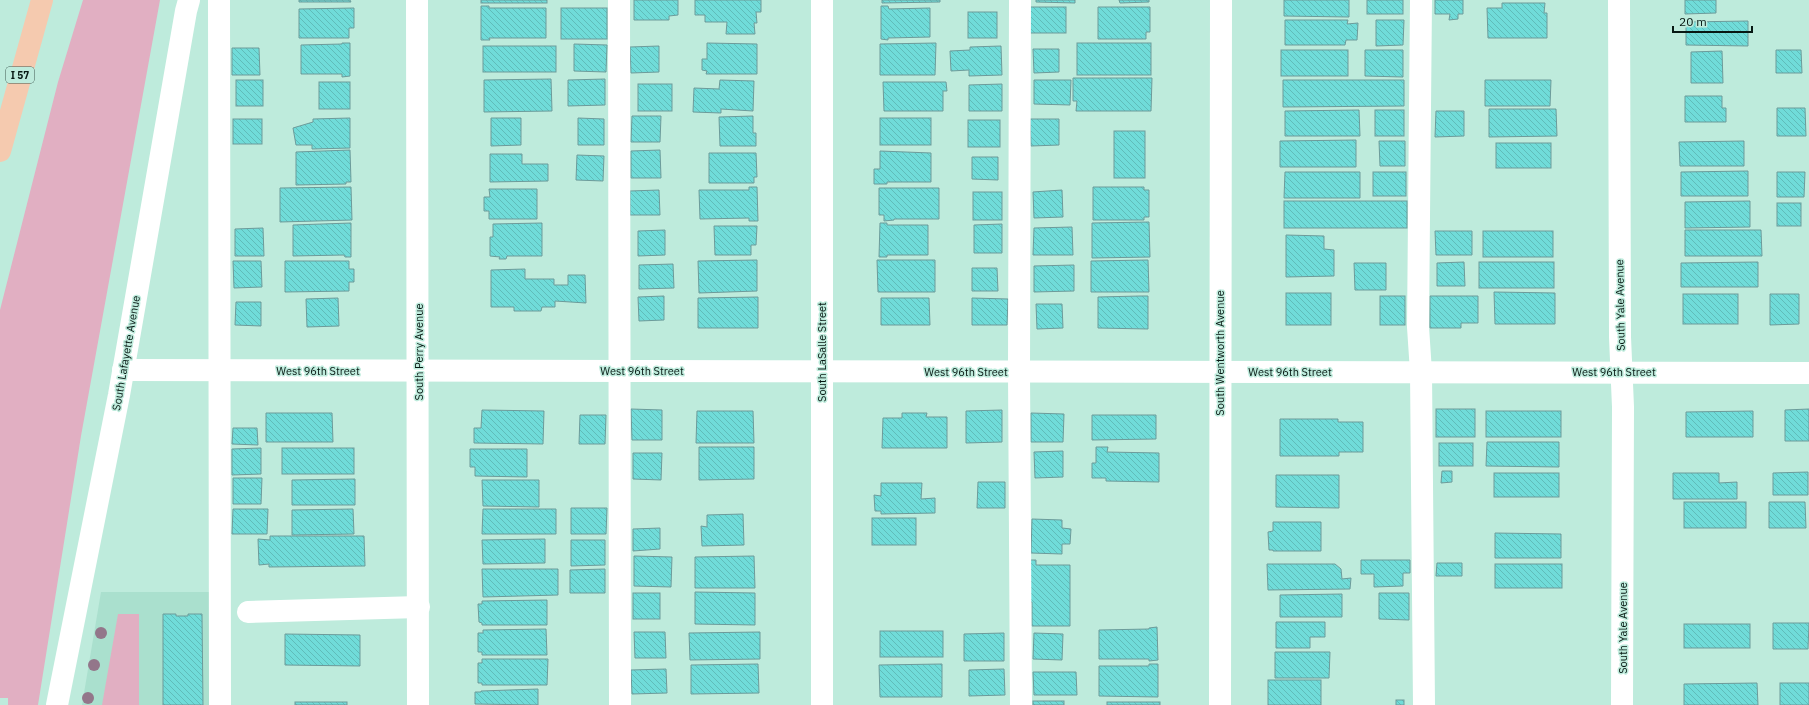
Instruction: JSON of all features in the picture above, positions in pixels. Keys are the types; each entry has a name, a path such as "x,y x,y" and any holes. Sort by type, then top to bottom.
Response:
{"highway":[{"name":"I 57","path":"0,151 42,0"}],"street":[{"name":"South Lafayette Avenue","path":"57,705 123,370 184,19 189,0"},
{"path":"219,0 220,705"},
{"name":"South Perry Avenue","path":"417,0 419,371 418,705"},
{"path":"619,0 620,705"},
{"name":"South LaSalle Street","path":"822,0 822,705"},
{"path":"1020,0 1018,372 1021,705"},
{"name":"South Wentworth Avenue","path":"1220,705 1221,0"},
{"path":"1421,0 1418,327 1421,372 1424,705"},
{"name":"South Yale Avenue","path":"1619,0 1620,330 1623,406 1622,705"},
{"name":"West 96th Street","path":"123,370 1622,373 1809,372"},
{"path":"248,612 418,607"}],"shaded area":[{"path":"83,0 160,0 81,436 38,705 8,705 8,698 0,698 0,310 58,82"},
{"path":"101,592 220,592 220,705 82,705"},
{"path":"118,614 139,614 139,705 102,705"}],"building":[{"path":"299,0 350,0 351,2 299,2"},
{"path":"481,0 547,0 547,3 481,3"},
{"path":"634,0 678,0 678,15 669,16 669,20 634,20"},
{"path":"695,0 761,0 761,12 756,12 757,23 754,23 755,34 726,34 727,22 705,22 705,15 695,15"},
{"path":"882,0 940,0 940,2 882,3"},
{"path":"1036,0 1075,0 1075,3 1036,2"},
{"path":"1119,0 1149,0 1149,2 1120,3"},
{"path":"1284,0 1349,0 1349,17 1284,16"},
{"path":"1367,0 1403,0 1403,14 1367,14"},
{"path":"1435,0 1463,0 1463,14 1458,14 1458,19 1449,20 1450,14 1435,14"},
{"path":"1685,0 1716,0 1716,13 1685,14"},
{"path":"1502,3 1545,3 1544,13 1547,13 1547,38 1488,38 1487,8 1502,8"},
{"path":"481,6 489,6 489,8 546,8 546,38 489,38 490,40 481,40"},
{"path":"881,6 888,6 889,9 930,8 930,37 888,38 888,40 881,39"},
{"path":"1030,7 1066,7 1066,33 1030,33"},
{"path":"1098,7 1150,7 1150,32 1146,32 1146,39 1098,39"},
{"path":"354,8 354,28 349,28 349,38 299,38 299,9"},
{"path":"561,8 607,8 607,39 561,39"},
{"path":"968,12 997,12 997,38 968,38"},
{"path":"1285,20 1348,20 1347,24 1358,23 1357,40 1346,40 1345,45 1285,45"},
{"path":"1376,20 1404,20 1403,45 1376,46"},
{"path":"1748,21 1748,46 1686,45 1686,22"},
{"path":"350,43 350,76 342,77 342,74 301,74 301,45"},
{"path":"707,43 757,44 757,74 706,74 707,71 702,70 702,59 707,59"},
{"path":"936,43 935,75 880,75 880,44"},
{"path":"1077,43 1151,43 1151,75 1077,75"},
{"path":"574,44 607,45 606,72 574,71"},
{"path":"483,46 556,46 556,72 483,72"},
{"path":"659,46 659,72 631,73 630,47"},
{"path":"1001,46 1002,75 969,76 969,70 951,71 950,51 970,50 970,47"},
{"path":"232,48 259,48 260,75 232,75"},
{"path":"1033,49 1059,49 1059,72 1034,73"},
{"path":"1281,50 1348,50 1348,76 1281,76"},
{"path":"1365,50 1403,50 1403,77 1365,76"},
{"path":"1776,50 1801,50 1802,73 1776,73"},
{"path":"1722,51 1723,83 1691,83 1691,52"},
{"path":"1073,78 1152,78 1151,111 1076,111 1077,101 1073,101"},
{"path":"551,79 552,111 484,112 484,80"},
{"path":"605,79 605,105 568,106 568,80"},
{"path":"236,80 263,80 263,106 236,106"},
{"path":"720,80 754,81 753,111 721,109 721,113 693,112 694,88 719,89"},
{"path":"1034,80 1071,80 1070,105 1034,104"},
{"path":"1283,80 1404,80 1404,106 1283,107"},
{"path":"1485,80 1551,80 1550,106 1485,106"},
{"path":"319,82 350,82 350,109 319,109"},
{"path":"883,82 946,82 947,91 943,91 943,111 884,111"},
{"path":"638,84 672,84 672,111 638,111"},
{"path":"1002,84 1002,111 969,111 969,85"},
{"path":"1685,96 1722,96 1722,108 1726,108 1726,122 1685,122"},
{"path":"1777,108 1805,108 1806,136 1777,136"},
{"path":"1489,109 1556,109 1557,136 1489,137"},
{"path":"1359,110 1360,136 1285,136 1285,111"},
{"path":"1375,110 1404,110 1404,136 1375,136"},
{"path":"1436,111 1464,111 1464,136 1435,137"},
{"path":"632,116 661,116 660,142 631,142"},
{"path":"753,116 753,133 756,133 756,146 720,146 719,117"},
{"path":"350,118 350,148 312,149 312,145 296,145 293,128 313,122 313,119"},
{"path":"491,118 521,118 521,145 491,146"},
{"path":"578,118 604,119 604,145 578,145"},
{"path":"880,118 931,118 931,145 880,145"},
{"path":"233,119 262,119 262,144 233,144"},
{"path":"1030,119 1059,119 1059,145 1031,146"},
{"path":"968,120 1000,120 1000,147 968,147"},
{"path":"1114,131 1145,131 1145,178 1114,178"},
{"path":"1356,140 1356,167 1280,167 1280,141"},
{"path":"1379,141 1405,141 1405,166 1380,166"},
{"path":"1744,141 1744,166 1680,166 1679,142"},
{"path":"1496,143 1551,143 1551,168 1496,168"},
{"path":"350,150 351,182 346,182 346,184 296,185 296,152"},
{"path":"660,150 661,178 631,178 631,151"},
{"path":"880,151 931,153 931,182 887,182 887,184 874,184 874,169 880,169"},
{"path":"709,153 756,153 757,177 754,177 754,183 709,183"},
{"path":"490,154 522,154 522,164 548,164 548,181 490,182"},
{"path":"577,155 604,156 603,181 576,180"},
{"path":"972,157 998,157 998,180 972,179"},
{"path":"1748,171 1748,196 1681,196 1681,172"},
{"path":"1285,172 1360,172 1360,198 1284,198"},
{"path":"1373,172 1406,172 1406,196 1373,196"},
{"path":"1777,172 1805,172 1804,197 1777,197"},
{"path":"351,187 352,220 280,222 280,188"},
{"path":"749,187 757,187 758,221 749,221 749,218 700,219 699,190 749,190"},
{"path":"1093,187 1144,187 1144,190 1149,190 1149,217 1144,217 1144,220 1093,220"},
{"path":"879,188 939,188 939,219 894,219 884,221 884,215 879,215"},
{"path":"489,189 537,189 537,219 489,219 489,211 484,211 484,197 490,197"},
{"path":"659,190 660,215 630,215 630,191"},
{"path":"1062,190 1063,217 1034,218 1033,192"},
{"path":"973,192 1002,192 1002,220 973,220"},
{"path":"1284,201 1407,201 1407,228 1284,228"},
{"path":"1750,201 1750,227 1685,228 1685,202"},
{"path":"1777,203 1801,203 1801,226 1777,226"},
{"path":"1149,222 1150,257 1092,258 1092,223"},
{"path":"351,223 351,257 345,257 344,255 293,256 293,225"},
{"path":"542,223 542,256 507,256 506,259 499,259 500,257 490,256 490,237 493,237 493,224"},
{"path":"880,223 887,223 887,225 928,225 928,255 887,255 887,257 879,257"},
{"path":"1002,224 1002,253 974,253 974,225"},
{"path":"714,226 757,226 756,245 751,245 751,255 715,255"},
{"path":"1072,227 1073,255 1033,255 1034,228"},
{"path":"263,228 264,256 235,256 235,229"},
{"path":"665,230 665,255 638,256 638,231"},
{"path":"1685,230 1761,230 1762,256 1685,256"},
{"path":"1435,231 1472,231 1472,255 1436,255"},
{"path":"1483,231 1553,231 1553,257 1483,257"},
{"path":"1286,235 1324,236 1324,249 1334,250 1334,276 1286,277"},
{"path":"757,260 757,291 699,293 698,261"},
{"path":"877,260 935,260 935,292 878,292"},
{"path":"1148,260 1149,292 1091,292 1091,261"},
{"path":"233,261 261,261 262,287 234,288"},
{"path":"285,261 349,261 349,269 354,269 354,282 349,282 349,291 285,292"},
{"path":"1464,262 1465,286 1437,286 1437,263"},
{"path":"1479,262 1554,262 1554,288 1479,288"},
{"path":"1758,262 1758,287 1681,287 1681,263"},
{"path":"1354,263 1386,263 1386,290 1355,290"},
{"path":"673,264 674,288 639,289 639,265"},
{"path":"1074,265 1074,291 1034,292 1034,266"},
{"path":"972,268 997,268 998,291 972,291"},
{"path":"525,269 525,279 554,279 554,285 568,285 568,275 585,275 586,303 555,301 555,307 542,307 541,311 514,311 514,307 491,307 491,270"},
{"path":"1494,292 1555,293 1555,324 1495,324"},
{"path":"1286,293 1331,293 1331,325 1286,325"},
{"path":"1683,294 1738,294 1738,324 1683,324"},
{"path":"1770,294 1799,294 1799,324 1770,325"},
{"path":"664,296 664,320 639,321 638,297"},
{"path":"1148,296 1148,329 1098,328 1098,297"},
{"path":"1380,296 1405,296 1405,325 1380,325"},
{"path":"1430,296 1478,296 1478,323 1461,323 1461,328 1430,328"},
{"path":"758,297 758,328 698,328 698,298"},
{"path":"338,298 339,326 307,327 306,299"},
{"path":"881,298 929,298 930,325 881,325"},
{"path":"972,298 1008,299 1007,325 972,325"},
{"path":"236,302 261,302 261,326 235,325"},
{"path":"1036,304 1062,304 1063,328 1037,329"},
{"path":"631,409 662,410 662,440 632,440"},
{"path":"1436,409 1475,409 1475,437 1436,437"},
{"path":"1809,409 1809,441 1785,441 1785,410"},
{"path":"482,410 544,411 543,444 474,443 474,428 481,428"},
{"path":"1002,410 1002,442 966,443 966,411"},
{"path":"697,411 753,411 754,443 696,443"},
{"path":"1486,411 1561,411 1561,437 1486,437"},
{"path":"1753,411 1753,437 1686,437 1686,412"},
{"path":"266,413 332,413 333,442 266,442"},
{"path":"902,413 927,413 926,417 947,417 947,448 882,448 883,418 902,418"},
{"path":"1031,413 1064,414 1063,442 1031,442"},
{"path":"580,415 606,415 605,444 579,444"},
{"path":"1092,415 1156,415 1156,439 1092,440"},
{"path":"1280,419 1338,419 1338,422 1363,422 1363,452 1339,452 1339,456 1280,456"},
{"path":"233,428 257,428 258,445 232,444"},
{"path":"1487,442 1559,442 1559,467 1486,466"},
{"path":"1439,443 1473,443 1473,466 1439,466"},
{"path":"699,447 754,447 754,479 699,480"},
{"path":"1096,447 1108,447 1107,452 1159,453 1159,482 1106,481 1106,478 1092,478 1092,463 1096,463"},
{"path":"261,448 261,474 232,475 232,449"},
{"path":"282,448 354,448 354,474 282,474"},
{"path":"470,449 527,449 527,477 475,476 475,467 470,467"},
{"path":"1063,451 1063,477 1035,478 1034,452"},
{"path":"633,453 662,453 661,480 633,479"},
{"path":"1442,471 1452,471 1452,482 1441,483"},
{"path":"1808,472 1808,495 1773,495 1773,473"},
{"path":"1494,473 1559,473 1559,497 1494,497"},
{"path":"1673,473 1719,473 1719,483 1737,482 1737,499 1673,499"},
{"path":"1276,475 1339,475 1339,508 1276,507"},
{"path":"233,478 262,478 261,504 233,504"},
{"path":"355,479 355,505 292,505 292,480"},
{"path":"482,480 539,480 539,507 483,506"},
{"path":"978,482 1005,482 1005,508 977,508"},
{"path":"881,483 922,483 921,499 935,498 935,513 881,514 881,511 875,511 874,495 881,496"},
{"path":"1684,502 1746,502 1746,528 1684,528"},
{"path":"1769,502 1805,502 1806,528 1769,528"},
{"path":"571,508 607,508 606,534 571,534"},
{"path":"233,509 268,509 267,534 232,534"},
{"path":"353,509 354,534 292,535 292,510"},
{"path":"483,509 556,509 556,534 482,534"},
{"path":"743,514 744,545 702,546 701,526 707,527 707,515"},
{"path":"872,518 916,518 916,545 872,545"},
{"path":"1032,519 1062,520 1062,528 1071,529 1070,544 1062,544 1062,554 1031,553"},
{"path":"1273,522 1321,522 1321,551 1269,550 1268,532 1273,531"},
{"path":"660,528 660,549 633,551 633,529"},
{"path":"1495,533 1561,534 1561,558 1495,558"},
{"path":"270,536 364,536 365,566 269,567 269,564 259,565 258,539 270,540"},
{"path":"545,539 545,563 483,564 482,540"},
{"path":"571,540 605,540 605,565 571,566"},
{"path":"634,556 672,557 671,587 634,586"},
{"path":"754,556 755,588 695,588 695,557"},
{"path":"1028,560 1036,560 1036,565 1070,565 1070,626 1032,626 1032,602 1029,602"},
{"path":"1361,560 1410,560 1410,573 1403,573 1403,586 1374,587 1374,574 1361,574"},
{"path":"1437,563 1462,563 1462,576 1436,576"},
{"path":"1267,564 1335,564 1341,569 1342,579 1351,578 1350,589 1268,590"},
{"path":"1495,564 1562,564 1562,588 1495,588"},
{"path":"482,569 558,569 558,595 483,597"},
{"path":"605,569 605,593 570,593 570,570"},
{"path":"695,592 755,593 755,625 695,624"},
{"path":"633,593 660,593 660,619 633,619"},
{"path":"1379,593 1409,593 1409,620 1379,619"},
{"path":"1342,594 1342,617 1280,617 1280,595"},
{"path":"547,600 547,625 482,625 482,623 479,622 478,604 482,604 482,601"},
{"path":"163,614 188,616 188,614 202,614 203,705 163,705"},
{"path":"1276,622 1325,622 1325,637 1310,637 1310,648 1276,648"},
{"path":"1773,623 1809,623 1808,649 1773,649"},
{"path":"1684,624 1750,624 1750,648 1684,648"},
{"path":"1157,627 1158,660 1099,659 1099,630 1149,629"},
{"path":"546,629 547,655 482,655 482,652 478,652 478,633 483,633 483,630"},
{"path":"880,631 943,631 943,657 880,657"},
{"path":"634,632 665,632 666,658 635,658"},
{"path":"760,632 760,659 690,660 689,633"},
{"path":"1004,633 1004,661 964,661 964,634"},
{"path":"1034,633 1063,634 1062,660 1033,659"},
{"path":"285,634 360,635 360,666 285,665"},
{"path":"1275,652 1330,652 1329,678 1275,678"},
{"path":"482,659 548,659 547,685 482,685 482,683 478,683 478,663 482,663"},
{"path":"758,664 759,693 691,694 691,665"},
{"path":"942,664 942,697 880,697 879,665"},
{"path":"1149,664 1158,664 1158,697 1099,696 1099,666 1149,666"},
{"path":"666,669 667,693 632,694 631,670"},
{"path":"1004,669 1005,695 969,696 969,670"},
{"path":"1033,672 1076,672 1077,695 1034,695"},
{"path":"1268,680 1321,680 1321,705 1268,705"},
{"path":"1757,683 1758,705 1684,705 1684,684"},
{"path":"1780,683 1809,683 1809,705 1780,705"},
{"path":"538,689 538,705 475,704 475,692"},
{"path":"1396,700 1404,700 1404,705 1396,705"},
{"path":"1033,701 1064,701 1064,705 1033,705"},
{"path":"295,702 347,702 347,705 295,705"},
{"path":"1107,702 1160,702 1160,705 1107,705"}]}
